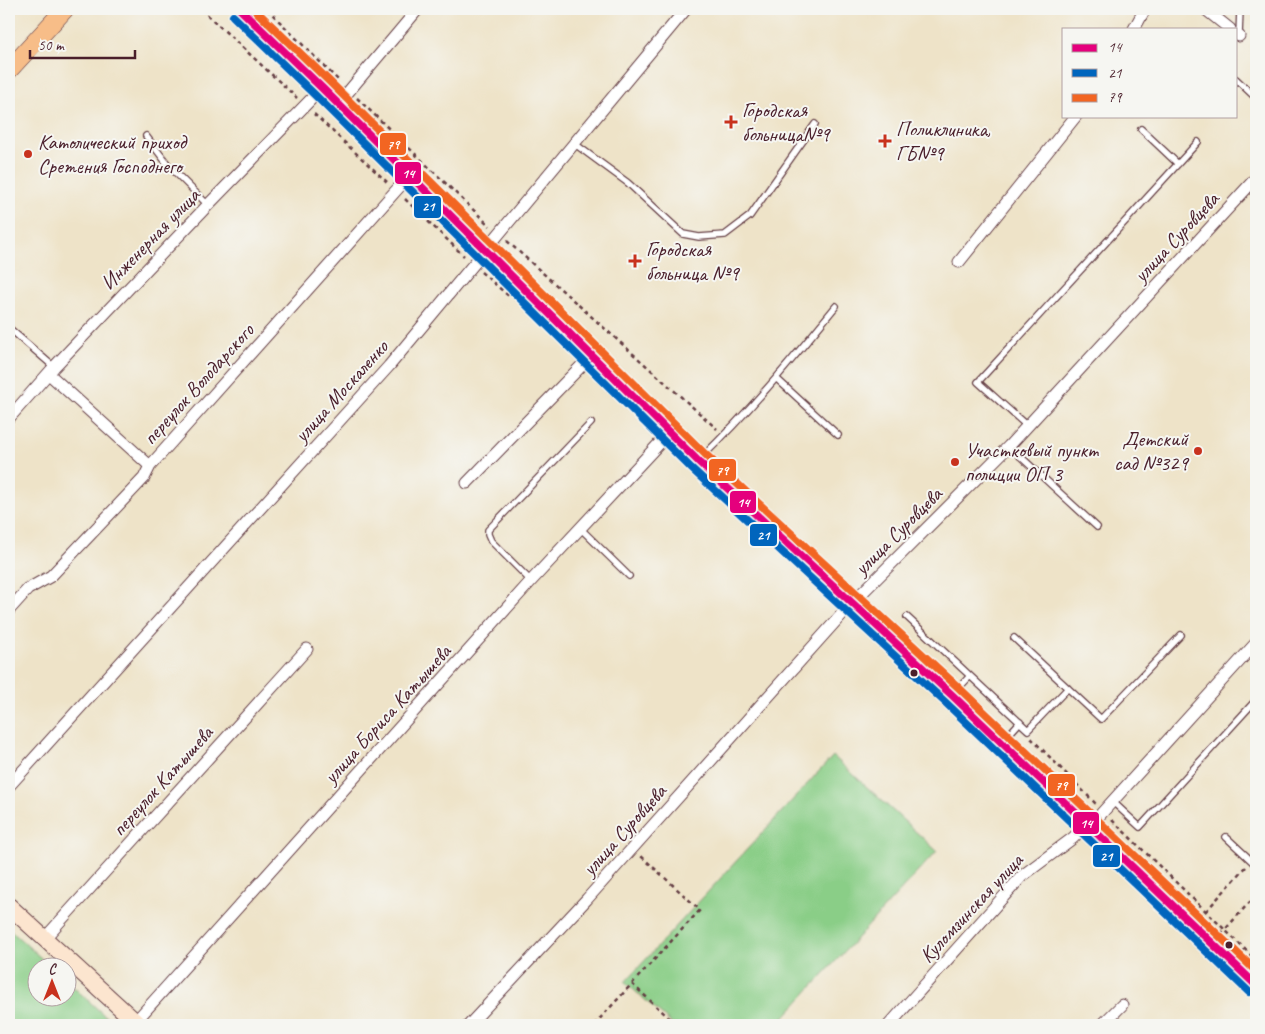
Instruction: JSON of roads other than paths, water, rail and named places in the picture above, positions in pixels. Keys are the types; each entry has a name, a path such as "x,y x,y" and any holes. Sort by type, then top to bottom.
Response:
{"main road":[{"path":"9,70 66,9"},
{"path":"240,9 698,461 952,695 1256,985"},
{"path":"9,906 137,1024"}],"street":[{"path":"338,104 418,9"},
{"name":"улица Москаленко","path":"9,786 390,366 686,9"},
{"path":"1135,28 1146,9"},
{"path":"1205,9 1229,28"},
{"name":"Инженерная улица","path":"9,418 51,370 322,88"},
{"path":"959,262 1074,118"},
{"name":"переулок Володарского","path":"9,610 28,589 50,576 144,478 150,466 409,176"},
{"name":"улица Суровцева","path":"470,1025 633,849 852,603 1009,446 1256,178"},
{"path":"467,483 592,355"},
{"path":"51,370 150,466"},
{"name":"улица Бориса Катышева","path":"137,1024 531,581 669,433"},
{"name":"переулок Катышева","path":"44,939 307,649"},
{"name":"Куломзинская улица","path":"889,1025 1022,876 1072,838 1103,811 1254,651"},
{"path":"1102,1025 1122,1005"}],"lane":[{"path":"1236,28 1240,9"},
{"path":"1238,81 1256,98"},
{"path":"575,144 628,183 683,234 699,237 725,235 750,216 815,124"},
{"path":"1141,129 1178,164"},
{"path":"146,136 170,166 208,205"},
{"path":"1027,426 978,382 1198,142"},
{"path":"698,461 777,379 836,306"},
{"path":"9,328 51,370"},
{"path":"777,379 838,435"},
{"path":"531,581 491,541 488,530 591,423"},
{"path":"1009,446 1097,527"},
{"path":"580,528 630,576"},
{"path":"907,617 1028,730 1068,688"},
{"path":"1014,638 1101,719 1180,634"},
{"path":"952,695 970,676"},
{"path":"1112,801 1140,827 1256,700"},
{"path":"1002,742 1020,722"},
{"path":"1226,837 1254,863"}],"place":[{"name":"Городская больница№9","path":"731,122"},
{"name":"Поликлиника, ГБ№9","path":"885,141"},
{"name":"Католический приход Сретения Господнего","path":"28,154"},
{"name":"Городская больница №9","path":"635,261"},
{"name":"Детский сад №329","path":"1198,451"},
{"name":"Участковый пункт полиции ОП 3","path":"955,462"}]}
